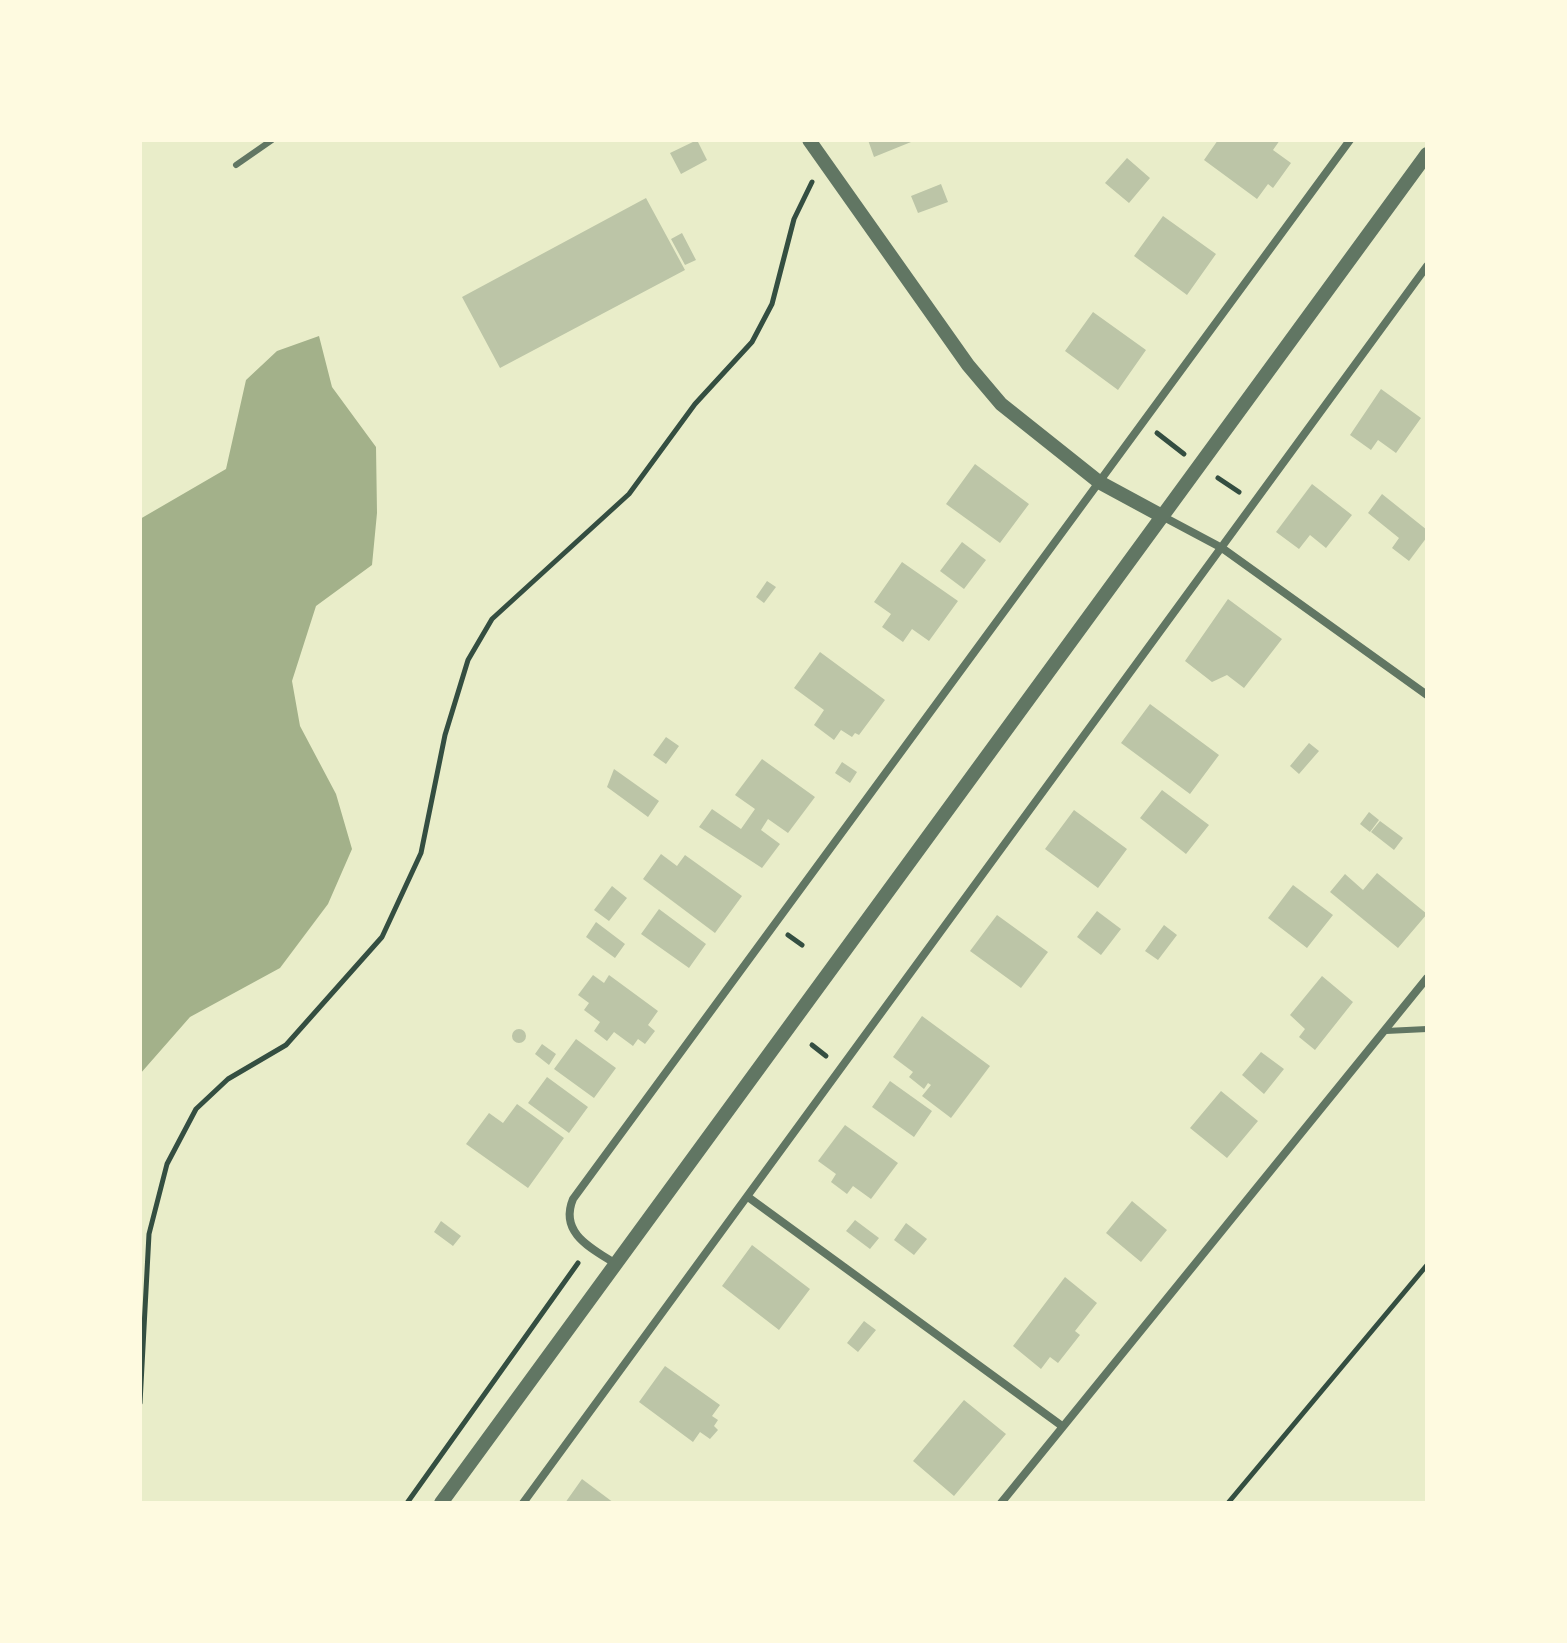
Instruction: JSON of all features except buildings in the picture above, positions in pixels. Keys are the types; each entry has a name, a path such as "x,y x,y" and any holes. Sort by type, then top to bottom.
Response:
{"street":[{"path":"809,140 979,379 1015,417 1099,482 1222,548 1427,695"},
{"path":"616,1264 589,1246 570,1225 568,1212 573,1199 1350,140"},
{"path":"441,1503 1160,515 1427,154"},
{"path":"523,1503 1427,266"},
{"path":"1001,1503 1427,978"},
{"path":"748,1197 1062,1426"}],"lane":[{"path":"236,165 272,140"},
{"path":"1386,1031 1427,1029"}],"path":[{"path":"140,1403 149,1234 167,1164 196,1109 228,1079 286,1045 382,937 421,853 445,735 468,660 492,619 629,494 695,404 752,342 772,304 794,219 823,160"},
{"path":"407,1503 589,1246"},
{"path":"1228,1503 1411,1280 1427,1265"}],"shaded area":[{"path":"319,336 332,387 376,447 377,513 372,565 316,606 292,681 300,726 336,794 352,849 328,904 280,968 190,1017 140,1074 140,519 226,469 246,380 277,351"}]}
